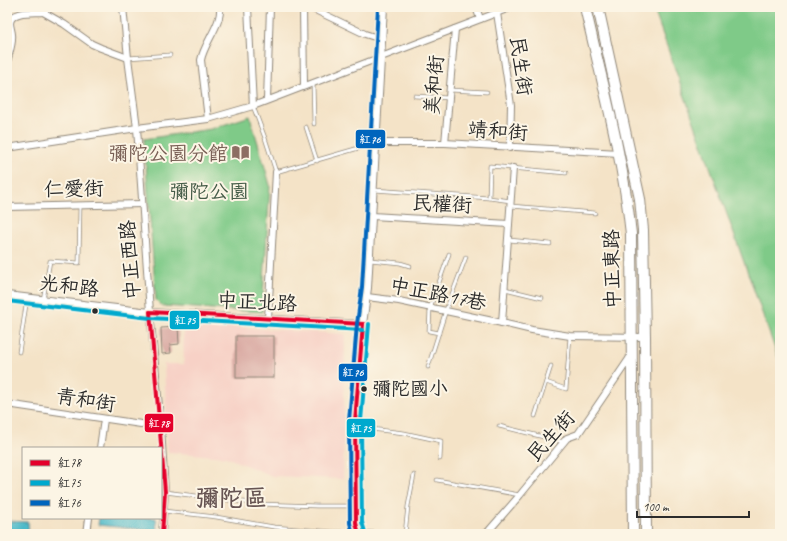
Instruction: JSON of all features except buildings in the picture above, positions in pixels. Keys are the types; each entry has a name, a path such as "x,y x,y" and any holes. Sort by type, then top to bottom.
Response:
{"main road":[{"name":"中正東路","path":"585,7 619,153 628,203 631,234 634,534"},
{"name":"中正東路","path":"598,7 640,199 643,230 646,534"}],"street":[{"path":"38,7 43,12 64,24 92,44 128,58"},
{"path":"7,64 8,53 12,41 10,21 12,17 21,13 43,12 48,7"},
{"name":"中正西路","path":"123,7 137,128 150,312 161,427 165,492 162,534"},
{"path":"208,119 201,60 202,52 219,17 220,7"},
{"path":"248,7 253,106"},
{"path":"267,100 270,7"},
{"path":"303,7 304,86"},
{"path":"309,7 365,34 381,39"},
{"path":"359,533 356,522 355,427 363,324 370,260 381,39 384,7"},
{"path":"476,7 480,19"},
{"path":"7,148 137,128 208,119 253,106 512,7"},
{"name":"民生街","path":"497,13 511,105 510,148"},
{"name":"美和街","path":"445,143 455,29"},
{"name":"靖和街","path":"376,143 445,143 510,148 619,153"},
{"path":"502,323 514,168"},
{"path":"268,319 276,172"},
{"name":"仁愛街","path":"7,207 142,204"},
{"name":"民權街","path":"372,216 510,224"},
{"name":"光和路","path":"7,296 150,312"},
{"name":"中正路17巷","path":"367,297 400,301 532,330 570,336 645,338"},
{"name":"中正北路","path":"150,312 363,324"},
{"name":"民生街","path":"486,534 567,438 578,434 632,355"},
{"name":"青和街","path":"7,404 161,427"},
{"path":"100,447 104,419"},
{"path":"87,534 90,519"}],"lane":[{"path":"128,58 170,55"},
{"path":"313,82 314,124"},
{"path":"450,90 487,92"},
{"path":"415,96 449,98"},
{"path":"253,106 276,172 376,143"},
{"path":"306,127 318,161"},
{"path":"488,198 490,166 566,173"},
{"path":"374,190 488,198 511,203 596,213"},
{"path":"43,300 50,261 79,263 80,205"},
{"path":"509,240 550,244"},
{"path":"439,333 429,331 430,308 450,254"},
{"path":"428,366 446,310 466,257"},
{"path":"370,260 400,263 410,266"},
{"path":"505,289 542,298"},
{"path":"19,352 26,298"},
{"path":"546,382 566,389 570,336"},
{"path":"534,416 551,366"},
{"path":"499,426 564,442"},
{"path":"355,427 404,433 441,441 440,459"},
{"path":"405,534 408,506 414,475"},
{"path":"437,480 520,495"},
{"path":"165,492 260,504 356,506"},
{"path":"164,511 216,517 274,527 333,532 394,534"}],"shaded area":[{"name":"彌陀國小","path":"183,324 345,334 343,479 272,476 226,457 168,452 164,364 184,364"}],"green space":[{"path":"653,7 780,7 780,363"},
{"name":"彌陀公園","path":"250,116 270,185 262,312 162,306 156,300 144,139 211,129"}],"water":[{"path":"99,519 156,519 157,531 98,525"},
{"path":"7,521 28,522 29,534 7,534"}],"transit line":[{"name":"紅76","path":"353,534 350,523 349,421 357,324 362,287 378,7"},
{"name":"紅75","path":"7,301 150,318 363,330"},
{"name":"紅78","path":"150,312 161,447"},
{"name":"紅78","path":"150,312 363,324"},
{"name":"紅78","path":"359,534 356,523 355,421 363,324"},
{"name":"紅75","path":"365,532 362,522 361,421 369,324"},
{"name":"紅78","path":"162,456 165,492 162,534"}],"place":[{"name":"彌陀公園分館","path":"241,153"},
{"name":"彌陀國小","path":"364,389"}],"district":[{"name":"彌陀區","path":"231,498"}]}
